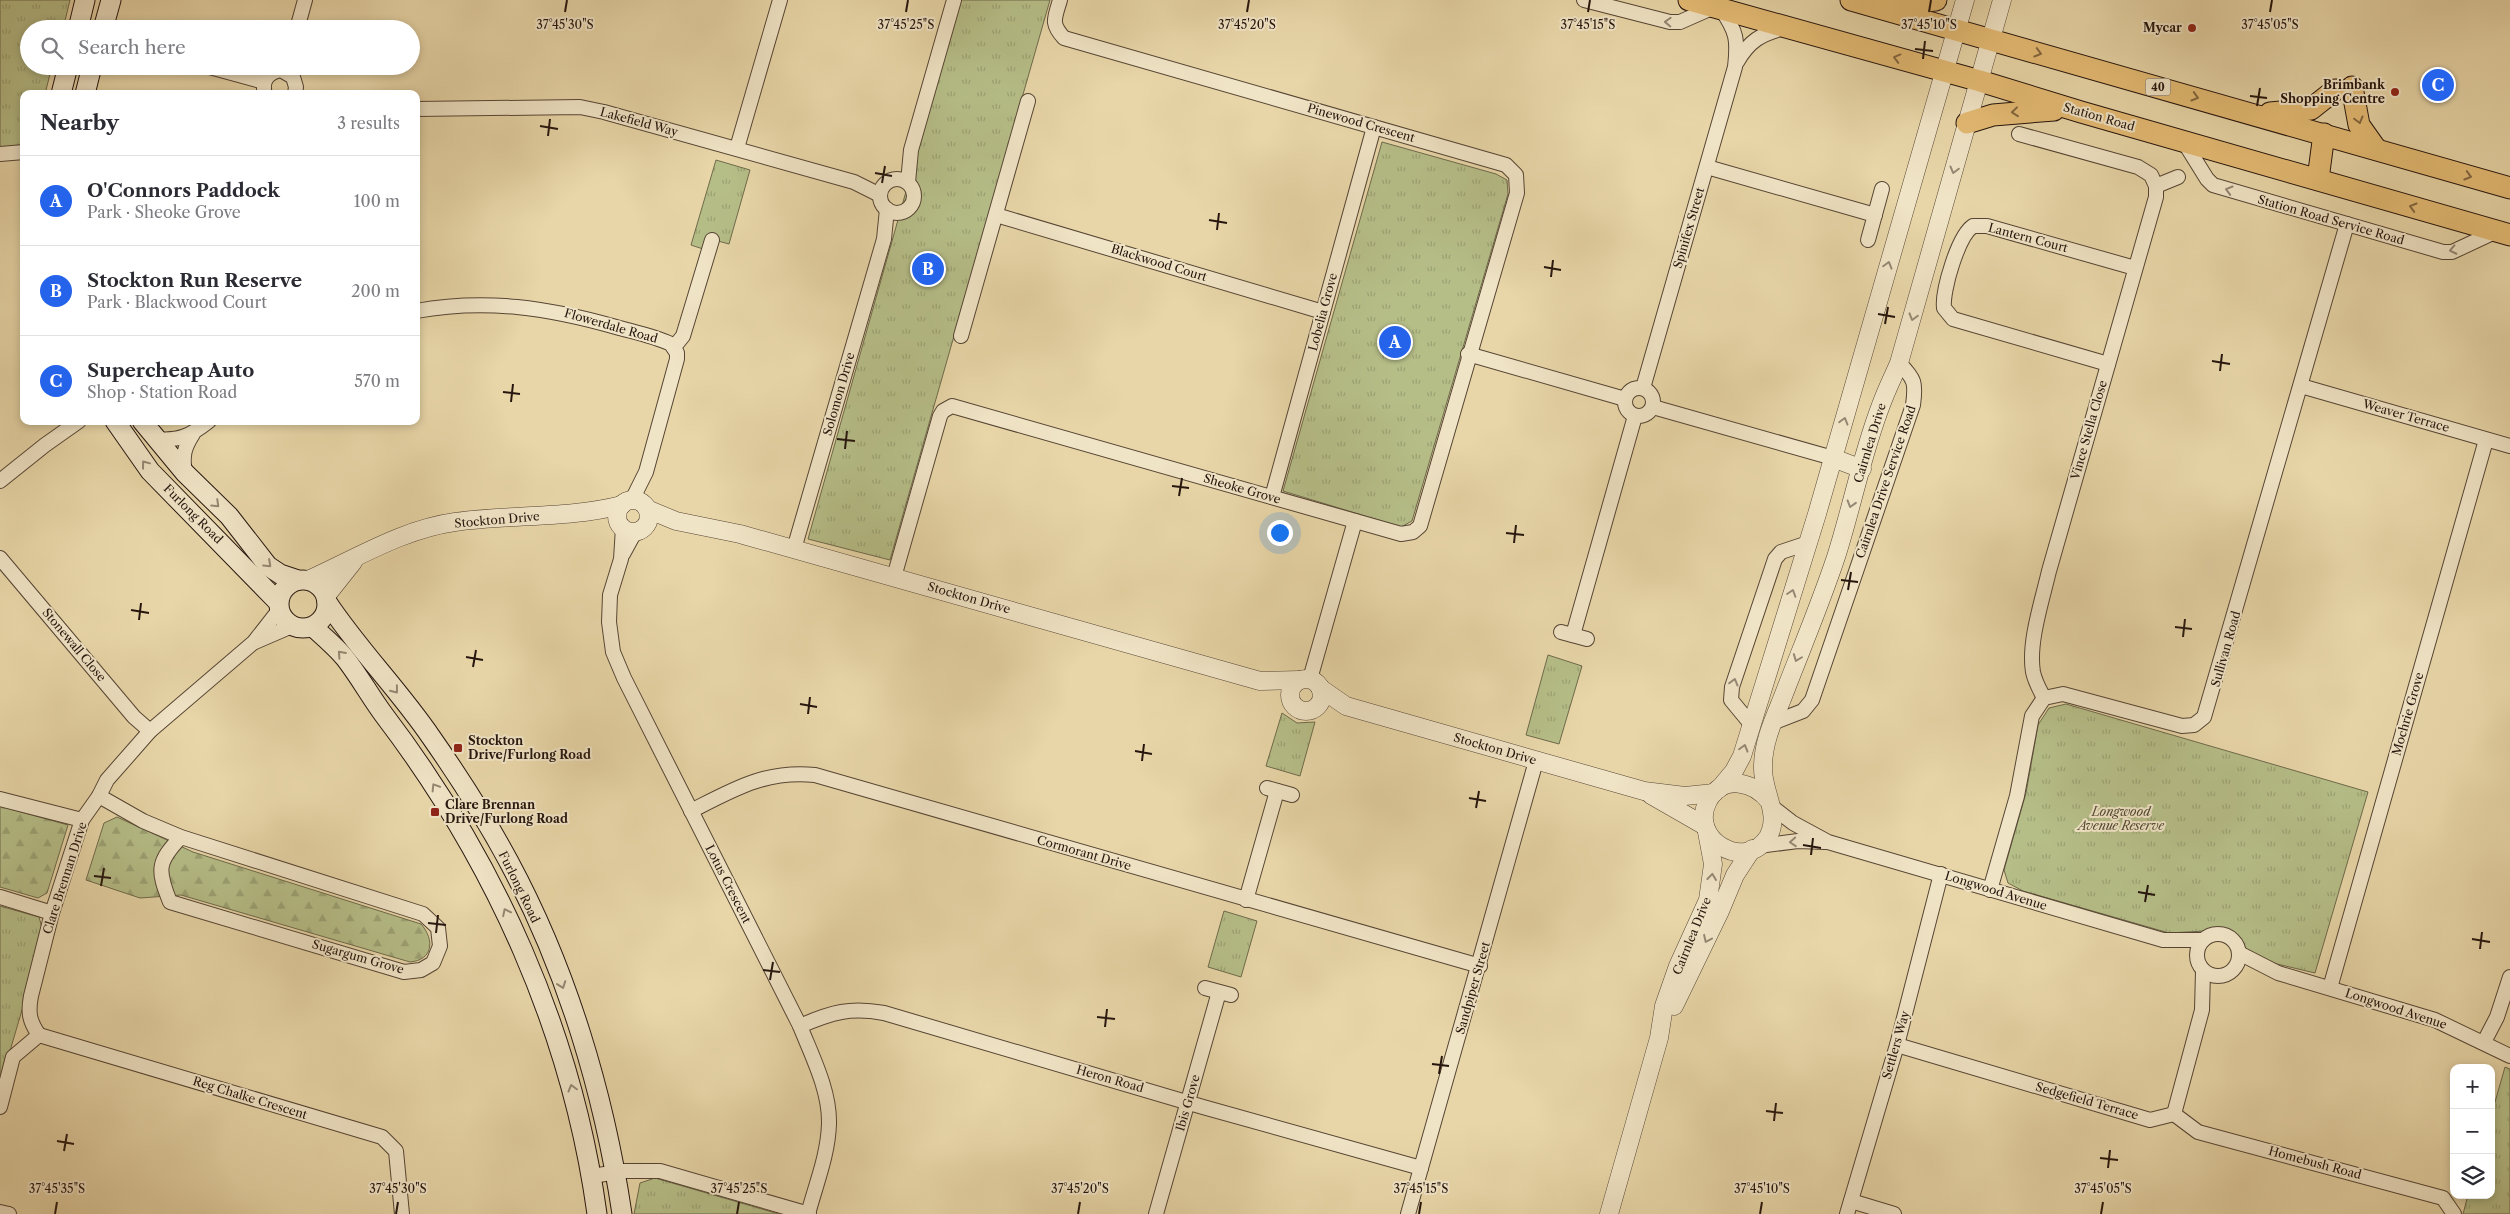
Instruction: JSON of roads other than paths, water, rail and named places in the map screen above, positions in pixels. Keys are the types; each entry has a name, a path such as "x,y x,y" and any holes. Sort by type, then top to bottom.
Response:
{"main road":[{"path":"80,20 86,0"},
{"path":"109,20 111,0"},
{"name":"Station Road","path":"1689,0 1980,81 2184,142 2503,233"},
{"name":"40","path":"1851,0 2510,188"},
{"path":"1886,0 1936,0"},
{"path":"62,90 66,75"},
{"path":"86,90 90,75"},
{"path":"2252,113 2310,109 2343,88 2359,125 2376,149"},
{"path":"1966,123 1993,115 2015,112 2046,110 2081,112"},
{"path":"2318,179 2330,136"},
{"name":"Furlong Road","path":"118,425 150,471 279,606"},
{"name":"Furlong Road","path":"145,425 185,473 229,516 268,566 280,574 303,580"},
{"path":"303,580 315,583 326,599 324,617 312,627 299,629 286,622 279,606 285,588 303,580"},
{"name":"Furlong Road","path":"326,599 342,624 430,735 473,801 509,863 545,939 584,1046 616,1172 622,1214"},
{"name":"Furlong Road","path":"312,627 345,659 362,686 432,781 487,874 510,920 547,1008 582,1126 597,1214"}],"street":[{"path":"299,20 305,0"},
{"path":"737,148 780,0"},
{"path":"902,180 914,190 914,200 908,209 893,211 881,200 882,190 902,180 954,0"},
{"name":"Pinewood Crescent","path":"1060,0 1054,22 1055,28 1064,38 1506,165 1516,175 1517,193 1468,354"},
{"path":"1584,0 1670,22 1680,22 1718,8"},
{"path":"1716,791 1729,784 1741,783 1753,786 1763,792 1770,804 1774,817 1772,828 1756,848 1731,852 1717,844 1706,829 1705,808 1716,791 1738,764 1808,543 1965,0"},
{"name":"Cairnlea Drive","path":"1770,804 1764,785 1764,746 1835,558 1880,406 1899,363 2002,0"},
{"name":"Spinifex Street","path":"1643,388 1735,67 1737,37 1734,27 1718,8"},
{"name":"Spinifex Street","path":"1735,67 1746,47 1753,40 1765,33 1786,28"},
{"path":"230,75 264,88 270,75"},
{"path":"291,75 297,90"},
{"path":"961,336 1028,101"},
{"name":"Lakefield Way","path":"420,109 580,107 737,148 882,190"},
{"name":"Lobelia Grove","path":"1272,497 1374,127"},
{"path":"2019,134 2138,167 2151,175 2156,186 2178,176"},
{"name":"Station Road Service Road","path":"2184,142 2207,179 2213,185 2443,252 2452,252 2503,233"},
{"path":"0,154 20,152"},
{"path":"1707,167 1875,215"},
{"name":"Vince Stella Close","path":"2044,698 2036,682 2033,662 2039,616 2049,571 2135,268 2156,186"},
{"path":"1868,240 1882,189"},
{"name":"Solomon Drive","path":"794,548 893,211"},
{"name":"Blackwood Court","path":"996,215 1323,312"},
{"name":"Sullivan Road","path":"2044,698 2063,694 2182,726 2194,725 2204,717 2301,386 2346,224"},
{"name":"Lantern Court","path":"2108,364 1953,319 1944,308 1945,294 1960,242 1964,234 1973,226 1987,226 2135,268"},
{"path":"674,347 683,336 712,240"},
{"name":"Flowerdale Road","path":"420,310 480,303 540,308 666,342 674,347 677,359 634,516"},
{"path":"1468,354 1625,399"},
{"name":"Sheoke Grove","path":"894,577 940,416 943,411 952,406 1355,522 1401,534 1413,532 1420,526 1468,354"},
{"name":"Cairnlea Drive Service Road","path":"1772,723 1803,711 1812,700 1913,405 1915,389 1913,377 1899,363"},
{"name":"Weaver Terrace","path":"2301,386 2510,446"},
{"path":"1643,388 1651,394 1653,407 1647,414 1634,416 1625,408 1625,399 1634,389 1643,388"},
{"path":"1653,407 1833,458 1862,470"},
{"path":"1587,639 1567,634 1634,416"},
{"path":"0,481 73,425"},
{"path":"156,439 172,440 192,434 204,425"},
{"path":"185,473 182,457 184,448 192,434"},
{"name":"Mochrie Grove","path":"2330,988 2486,440"},
{"name":"Stockton Drive","path":"303,580 355,560 408,534 454,522 587,513 676,521 740,534 794,548 1260,682 1292,702"},
{"name":"Lotus Crescent","path":"634,516 610,595 609,622 613,652 800,1026 823,1085 829,1122 826,1150 808,1214"},
{"path":"1310,682 1292,686 1290,692 1292,702 1301,710 1314,708 1321,699 1310,682 1355,522"},
{"path":"1750,724 1731,700 1732,687 1775,559 1781,552 1808,543"},
{"name":"Stonewall Close","path":"0,558 134,717 150,732"},
{"name":"Stockton Drive","path":"326,599 355,560"},
{"name":"Clare Brennan Drive","path":"39,1035 30,1022 28,1008 52,913 82,820 100,796 107,780 150,732 254,642 279,606"},
{"name":"Clare Brennan Drive","path":"254,642 292,626"},
{"name":"Stockton Drive","path":"1260,682 1310,682 1346,706 1644,791 1685,796 1716,791"},
{"path":"1990,890 2017,796 2032,716 2044,698"},
{"name":"Stockton Drive","path":"1314,708 1346,706"},
{"name":"Sandpiper Street","path":"1408,1214 1480,966 1536,761"},
{"name":"Cormorant Drive","path":"691,811 760,778 789,774 815,775 1480,966"},
{"path":"1246,900 1272,789 1292,794"},
{"name":"Stockton Drive","path":"1644,791 1706,829"},
{"name":"Sugargum Grove","path":"100,796 143,821 181,837 423,914 438,928 440,946 433,963 421,970 404,972 170,902 160,878 165,853 181,837"},
{"path":"0,799 82,820"},
{"name":"Longwood Avenue","path":"1770,804 1793,823 1828,842 2163,940 2203,940"},
{"name":"Cairnlea Drive","path":"1609,1214 1659,1038 1664,1006 1678,966 1708,900 1713,864 1706,829"},
{"name":"Longwood Avenue","path":"1756,848 1798,842 1828,842"},
{"name":"Cairnlea Drive","path":"1659,1038 1720,911 1734,875 1756,848"},
{"name":"Settlers Way","path":"1849,1208 1896,1045 1941,874"},
{"path":"0,897 52,913"},
{"path":"2174,1114 2202,1010 2198,946 2203,940 2213,934 2225,935 2234,942 2238,959 2202,1010"},
{"name":"Longwood Avenue","path":"2163,940 2200,965"},
{"name":"Longwood Avenue","path":"2238,953 2278,973 2435,1020 2510,1056"},
{"path":"2200,965 2214,976 2227,973"},
{"name":"Longwood Avenue","path":"2227,973 2278,973"},
{"path":"2484,1042 2497,1017 2510,976"},
{"name":"Ibis Grove","path":"1156,1214 1188,1102 1225,993 1205,988"},
{"name":"Heron Road","path":"800,1026 825,1015 849,1009 884,1013 1421,1168"},
{"path":"0,1107 13,1057 39,1035"},
{"name":"Reg Chalke Crescent","path":"39,1035 382,1137 396,1151 402,1214"},
{"name":"Sedgefield Terrace","path":"1896,1045 2150,1120 2174,1114"},
{"name":"Homebush Road","path":"2174,1114 2198,1132 2443,1198 2454,1214"},
{"path":"592,1176 616,1172 660,1171 808,1214"},
{"path":"1849,1208 1894,1214"},
{"path":"0,1212 8,1214"}],"place":[{"name":"Mycar","path":"2192,28"},
{"name":"Supercheap Auto","path":"2438,85"},
{"name":"Brimbank Shopping Centre","path":"2395,92"},
{"name":"Stockton Run Reserve","path":"928,269"},
{"name":"O'Connors Paddock","path":"1395,342"},
{"name":"Stockton Drive/Furlong Road","path":"458,748"},
{"name":"Clare Brennan Drive/Furlong Road","path":"435,812"}],"park label":[{"name":"Longwood Avenue Reserve","path":"2121,819"}]}
